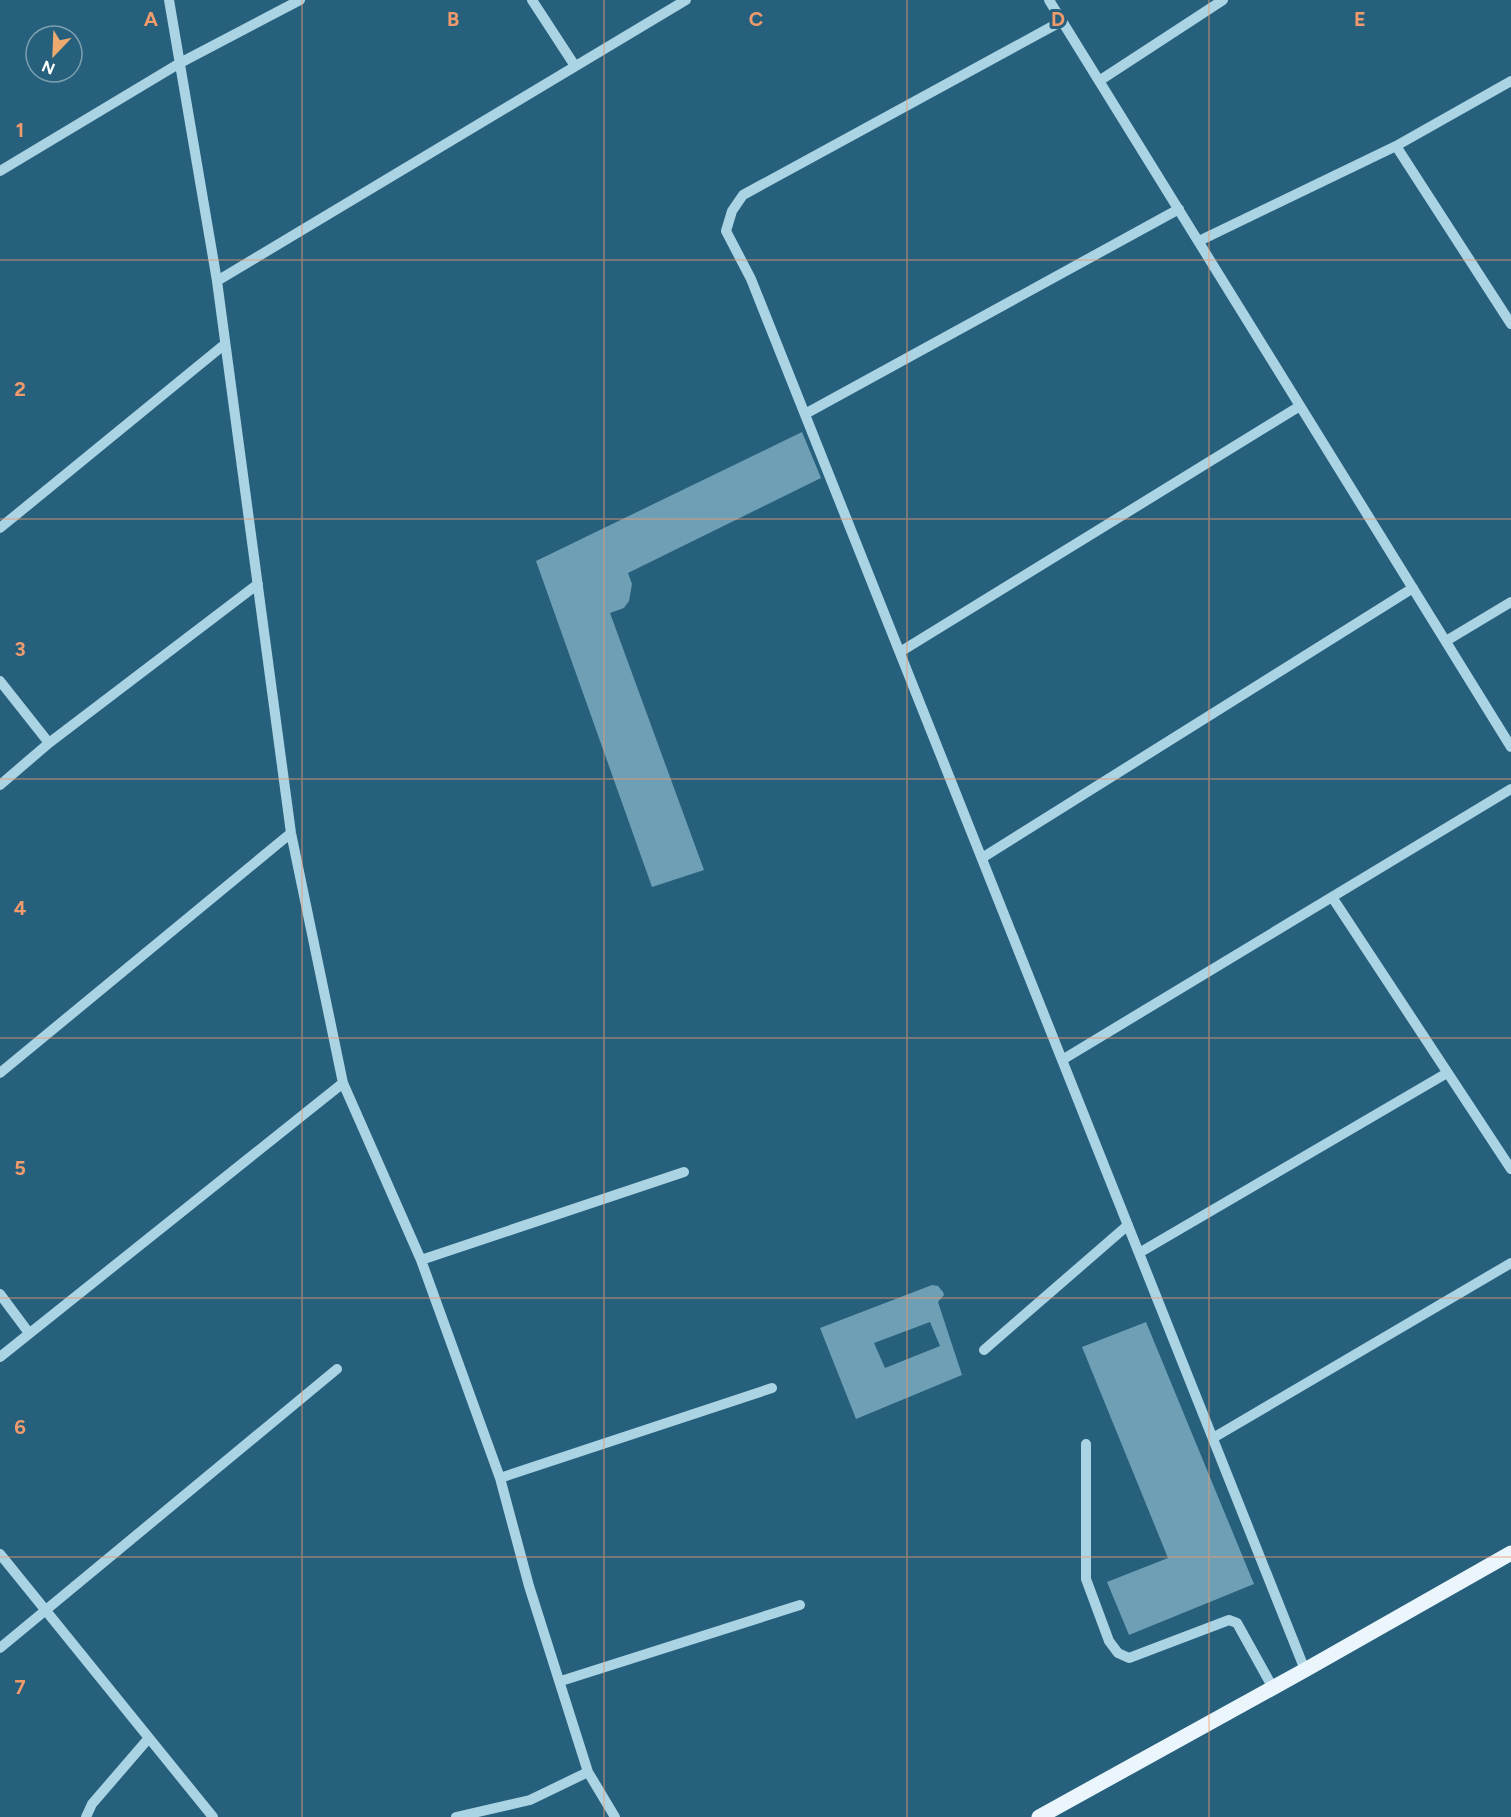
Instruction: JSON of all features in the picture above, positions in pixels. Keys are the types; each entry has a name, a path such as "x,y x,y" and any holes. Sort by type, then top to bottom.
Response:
{"main road":[{"path":"1039,1817 1511,1553"}],"street":[{"path":"169,0 217,281 291,833 343,1083 421,1260 500,1478 529,1586 588,1772 615,1817"},
{"path":"0,171 180,63 300,0"},
{"path":"532,0 575,66"},
{"path":"217,281 686,0"},
{"path":"1049,0 1511,747"},
{"path":"1099,81 1223,0"},
{"path":"1062,21 743,195 732,211 726,231 751,279 1305,1670"},
{"path":"1199,241 1396,146 1511,81"},
{"path":"1396,146 1511,324"},
{"path":"805,414 1179,209"},
{"path":"1,525 225,344"},
{"path":"900,652 1300,406"},
{"path":"0,785 49,743 258,584"},
{"path":"982,858 1413,588"},
{"path":"1446,641 1511,602"},
{"path":"0,681 49,743"},
{"path":"1062,1060 1511,789"},
{"path":"0,1073 291,833"},
{"path":"1332,897 1511,1169"},
{"path":"1139,1253 1448,1073"},
{"path":"0,1357 343,1083"},
{"path":"421,1260 684,1172"},
{"path":"984,1350 1128,1225"},
{"path":"1213,1438 1511,1263"},
{"path":"0,1294 28,1333"},
{"path":"0,1648 337,1369"},
{"path":"500,1478 772,1388"},
{"path":"1086,1444 1086,1579 1109,1641 1118,1653 1129,1658 1229,1620 1237,1623 1273,1688"},
{"path":"0,1554 213,1817"},
{"path":"561,1681 800,1605"},
{"path":"86,1817 92,1804 148,1739"},
{"path":"456,1817 530,1800 588,1772"}],"building":[{"path":"802,432 821,478 628,573 632,584 629,601 624,608 610,613 704,870 652,887 536,561"},
{"path":"932,1285 938,1286 944,1295 938,1302 962,1375 856,1419 820,1328","holes":["930,1322 940,1346 885,1368 874,1343"]},
{"path":"1146,1322 1254,1584 1129,1635 1107,1582 1168,1558 1082,1347"}]}
